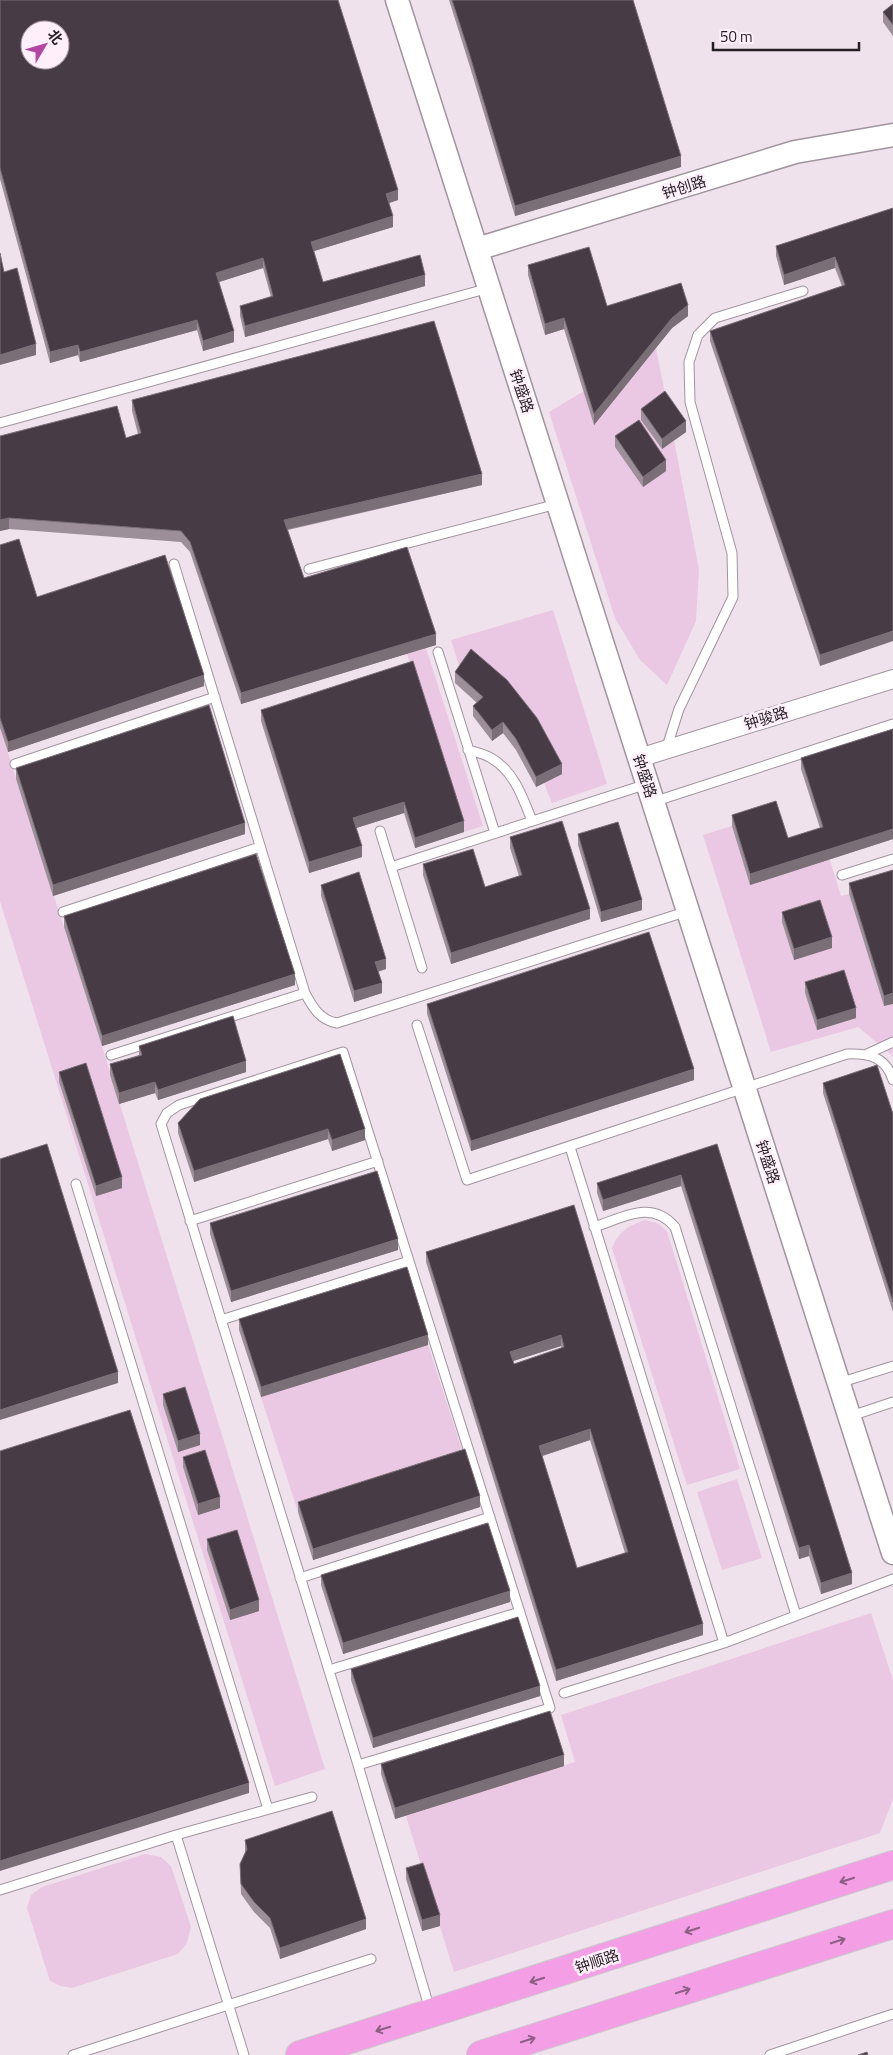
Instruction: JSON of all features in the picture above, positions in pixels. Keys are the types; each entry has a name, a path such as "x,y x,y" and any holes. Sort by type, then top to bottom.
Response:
{"highway":[{"name":"钟顺路","path":"300,2055 893,1865"},
{"path":"482,2055 893,1924"}],"street":[{"name":"钟盛路","path":"397,0 893,1553"},
{"name":"钟创路","path":"477,249 795,152 893,135"},
{"name":"钟骏路","path":"639,758 893,679"}],"lane":[{"path":"0,423 489,288"},
{"path":"666,750 679,709 733,597 732,553 690,402 689,362 698,335 715,318 803,291"},
{"path":"309,569 558,504"},
{"path":"174,564 305,993 318,1014 328,1021 337,1023 688,911"},
{"path":"438,652 495,833"},
{"path":"15,764 215,697"},
{"path":"391,867 532,821 650,793 893,724"},
{"path":"468,750 491,758 508,773 522,794 532,821"},
{"path":"380,831 422,968"},
{"path":"63,912 260,846"},
{"path":"842,875 893,859"},
{"path":"111,1055 305,993"},
{"path":"417,1025 467,1180 847,1054 866,1054 882,1060 893,1080"},
{"path":"866,1054 893,1042"},
{"path":"358,1765 550,1708 343,1052 179,1105 167,1113 161,1124 358,1765 431,2014"},
{"path":"570,1147 724,1644"},
{"path":"190,1221 378,1161"},
{"path":"76,1184 268,1809"},
{"path":"594,1227 641,1212 653,1211 666,1216 675,1227 796,1616"},
{"path":"221,1320 409,1261"},
{"path":"839,1383 893,1366"},
{"path":"849,1416 893,1402"},
{"path":"300,1578 490,1517"},
{"path":"564,1693 724,1644 893,1579"},
{"path":"329,1670 520,1612"},
{"path":"0,1890 176,1835 312,1797"},
{"path":"176,1835 244,2055"},
{"path":"73,2055 371,1959"},
{"path":"770,2055 893,2014"}],"shaded area":[{"path":"656,348 699,569 696,621 667,685 640,660 615,618 549,412"},
{"path":"553,610 607,784 552,803 536,763 463,678 451,640"},
{"path":"426,648 483,826 464,832 407,654"},
{"path":"0,728 102,1046 325,1769 275,1786 0,901"},
{"path":"776,812 788,848 823,838 841,896 849,894 885,1006 893,1004 893,1056 858,1027 771,1052 703,835"},
{"path":"645,1220 657,1223 667,1231 740,1469 687,1485 612,1248 618,1237 625,1230"},
{"path":"428,1345 465,1459 298,1512 261,1397"},
{"path":"737,1479 762,1558 722,1570 697,1492"},
{"path":"871,1613 893,1680 893,1799 880,1833 454,1972 406,1816 575,1762 561,1715"},
{"path":"145,1854 161,1857 171,1866 191,1927 187,1943 178,1954 72,1988 60,1986 50,1981 27,1908 31,1895 42,1887"}],"building":[{"path":"0,0 338,0 398,190 386,194 393,216 311,242 323,282 420,255 425,275 245,326 240,306 273,296 263,258 216,273 234,331 203,341 197,320 80,352 78,345 50,352 0,168"},
{"path":"452,0 633,0 681,156 515,206"},
{"path":"893,4 893,25 883,12"},
{"path":"893,208 893,631 820,655 710,331 845,285 835,257 784,275 776,246"},
{"path":"589,247 607,306 681,283 688,305 672,318 594,414 564,318 545,324 528,265"},
{"path":"0,253 4,272 17,268 36,344 0,355"},
{"path":"434,321 482,474 284,520 304,578 407,547 436,634 241,693 190,542 181,531 9,518 0,520 0,436 117,406 126,438 141,433 132,400"},
{"path":"665,391 686,421 662,439 641,409"},
{"path":"639,420 666,460 643,477 615,436"},
{"path":"19,539 37,597 165,555 204,675 8,742 0,718 0,545"},
{"path":"471,649 507,680 537,718 562,764 536,777 516,739 503,722 492,730 473,706 483,697 455,672"},
{"path":"413,661 464,821 415,838 404,802 353,818 362,846 309,862 261,710"},
{"path":"209,705 245,823 53,885 16,768"},
{"path":"893,729 893,829 750,874 732,815 776,801 788,838 823,827 801,758"},
{"path":"562,821 590,909 451,953 423,864 473,849 485,887 522,875 510,837"},
{"path":"618,822 642,900 601,912 578,834"},
{"path":"256,854 295,974 102,1036 64,916"},
{"path":"893,870 893,993 884,996 849,883"},
{"path":"359,872 386,959 375,962 382,983 354,991 321,885"},
{"path":"820,900 832,937 794,949 782,912"},
{"path":"649,932 694,1069 471,1141 427,1004"},
{"path":"844,970 856,1008 817,1020 805,982"},
{"path":"233,1016 246,1061 158,1090 155,1082 119,1093 110,1064 142,1055 139,1046"},
{"path":"340,1054 365,1129 332,1140 328,1129 194,1171 178,1123 200,1099"},
{"path":"86,1063 122,1177 96,1186 59,1072"},
{"path":"877,1065 893,1114 893,1302 823,1083"},
{"path":"47,1144 118,1372 0,1410 0,1159"},
{"path":"717,1144 852,1573 821,1583 809,1545 799,1548 681,1175 603,1200 597,1183"},
{"path":"377,1171 398,1239 231,1291 210,1223"},
{"path":"574,1205 703,1624 556,1670 426,1252","holes":["561,1335 564,1347 514,1364 510,1352","590,1429 628,1552 577,1568 539,1446"]},
{"path":"407,1267 428,1335 261,1387 239,1319"},
{"path":"185,1387 200,1434 178,1441 163,1394"},
{"path":"130,1410 249,1783 0,1861 0,1451"},
{"path":"465,1449 480,1496 313,1549 298,1502"},
{"path":"205,1450 220,1497 198,1504 183,1457"},
{"path":"488,1523 510,1591 343,1643 321,1575"},
{"path":"237,1530 259,1600 230,1610 207,1539"},
{"path":"518,1617 540,1686 373,1738 351,1669"},
{"path":"550,1711 564,1755 395,1808 381,1764"},
{"path":"332,1811 366,1919 280,1948 270,1918 254,1902 241,1884 240,1864 247,1849 245,1840"},
{"path":"423,1863 440,1915 422,1920 406,1868"}]}
